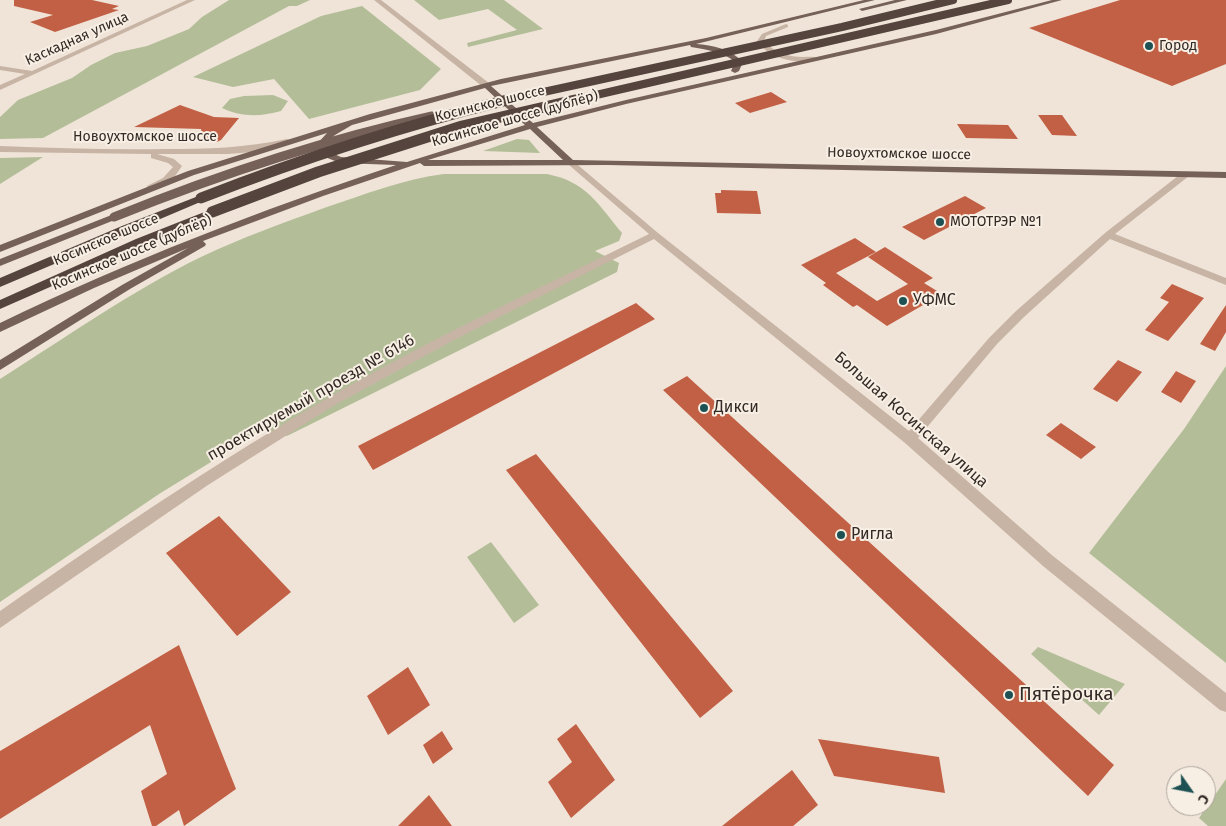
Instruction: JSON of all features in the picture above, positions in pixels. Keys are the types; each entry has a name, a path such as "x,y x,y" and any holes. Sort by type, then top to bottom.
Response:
{"highway":[{"name":"Косинское шоссе","path":"0,283 126,228 201,198 310,158 406,128 506,100 953,0"},
{"name":"Косинское шоссе","path":"0,305 212,212 318,172 462,126 1008,0"}],"main road":[{"path":"706,40 872,0"},
{"path":"0,248 191,173 288,141 486,85 674,46 786,26 904,0"},
{"name":"Косинское шоссе (дублёр)","path":"0,328 108,276 240,222 413,163 530,126 1059,0"},
{"path":"674,46 704,46 733,56 739,62 738,67 733,73 715,81"},
{"path":"486,85 572,163"},
{"path":"0,264 214,177 306,148 412,120 506,100"},
{"name":"Новоухтомское шоссе","path":"352,122 332,133 320,144 323,153 340,160 413,163 607,162 1226,175"},
{"path":"0,366 126,287 240,222"}],"street":[{"path":"377,0 486,85"},
{"name":"Каскадная улица","path":"0,88 189,1"},
{"path":"786,26 764,35 760,41 766,49 784,58 816,59"},
{"path":"0,68 33,73"},
{"name":"Новоухтомское шоссе","path":"0,149 134,152 239,151 288,141"},
{"path":"133,195 167,179 178,166 171,161 134,152"},
{"name":"Большая Косинская улица","path":"572,163 655,234 910,439 1048,561 1226,704"},
{"path":"910,439 993,341 1020,314 1108,235 1186,174"},
{"name":"проектируемый проезд № 6146","path":"0,620 108,544 226,465 330,402 411,357 655,234"},
{"path":"1108,235 1226,282"}],"green space":[{"path":"229,0 310,0 297,6 289,6 43,138 0,139 0,117 18,100 72,78 91,65 115,53 147,46 189,29 202,17"},
{"path":"414,0 504,0 543,29 468,47 467,43 517,30 488,9 439,20"},
{"path":"362,6 441,69 420,90 309,119 274,79 233,87 193,77 321,16"},
{"path":"273,95 288,101 281,111 251,115 236,113 222,108 230,99 244,96"},
{"path":"517,139 529,140 540,153 483,151"},
{"path":"43,157 0,184 0,158"},
{"path":"444,174 547,174 572,182 582,188 598,203 622,233 619,241 595,251 619,263 617,272 287,436 258,430 250,438 159,494 0,602 0,379 125,299 201,257 247,237 324,208 399,184"},
{"path":"1226,366 1226,663 1089,553 1184,429"},
{"path":"491,542 539,605 514,623 467,557"},
{"path":"1038,647 1125,684 1099,715 1031,654"},
{"path":"1226,779 1226,826 1208,826 1199,818 1200,816 1216,816 1216,793"}],"building":[{"path":"14,0 92,0 119,6 112,9 119,10 55,32 30,22 53,15 14,6"},
{"name":"Город","path":"1120,0 1226,0 1226,64 1172,86 1029,28"},
{"path":"771,92 787,102 750,113 735,103"},
{"path":"180,105 214,117 239,118 221,140 217,142 204,142 201,129 134,127"},
{"path":"1038,115 1062,115 1077,136 1052,135"},
{"path":"957,124 1008,125 1018,139 966,138"},
{"path":"721,190 757,191 761,214 717,213 715,193 721,193"},
{"path":"965,196 986,208 924,240 902,227"},
{"path":"855,238 876,252 836,273 877,301 908,284 868,257 885,247 933,278 924,283 942,294 887,326 857,305 853,307 823,285 826,283 801,265"},
{"path":"1172,284 1204,298 1168,341 1145,330 1169,302 1160,298"},
{"path":"636,303 655,319 373,470 358,446"},
{"path":"1226,305 1226,332 1215,351 1200,344"},
{"path":"1118,360 1142,372 1117,402 1093,389"},
{"path":"1176,371 1196,381 1181,403 1161,392"},
{"path":"687,376 1114,765 1088,796 663,390"},
{"path":"1061,423 1096,447 1081,459 1046,435"},
{"path":"536,454 733,691 700,718 506,470"},
{"path":"219,516 291,592 237,636 166,553"},
{"path":"179,645 236,789 184,826 179,810 156,826 152,826 141,791 167,774 150,725 0,819 0,751"},
{"path":"408,667 430,705 388,735 367,696"},
{"path":"576,724 615,780 571,818 548,782 572,762 557,739"},
{"path":"442,731 453,749 433,764 423,745"},
{"path":"818,739 939,757 945,793 834,776"},
{"path":"792,770 818,805 793,826 722,826"},
{"path":"429,795 452,826 398,826"}],"place":[{"name":"Город","path":"1149,46"},
{"name":"МОТОТРЭР №1","path":"940,222"},
{"name":"УФМС","path":"903,301"},
{"name":"Дикси","path":"704,408"},
{"name":"Ригла","path":"841,535"},
{"name":"Пятёрочка","path":"1009,695"}]}
